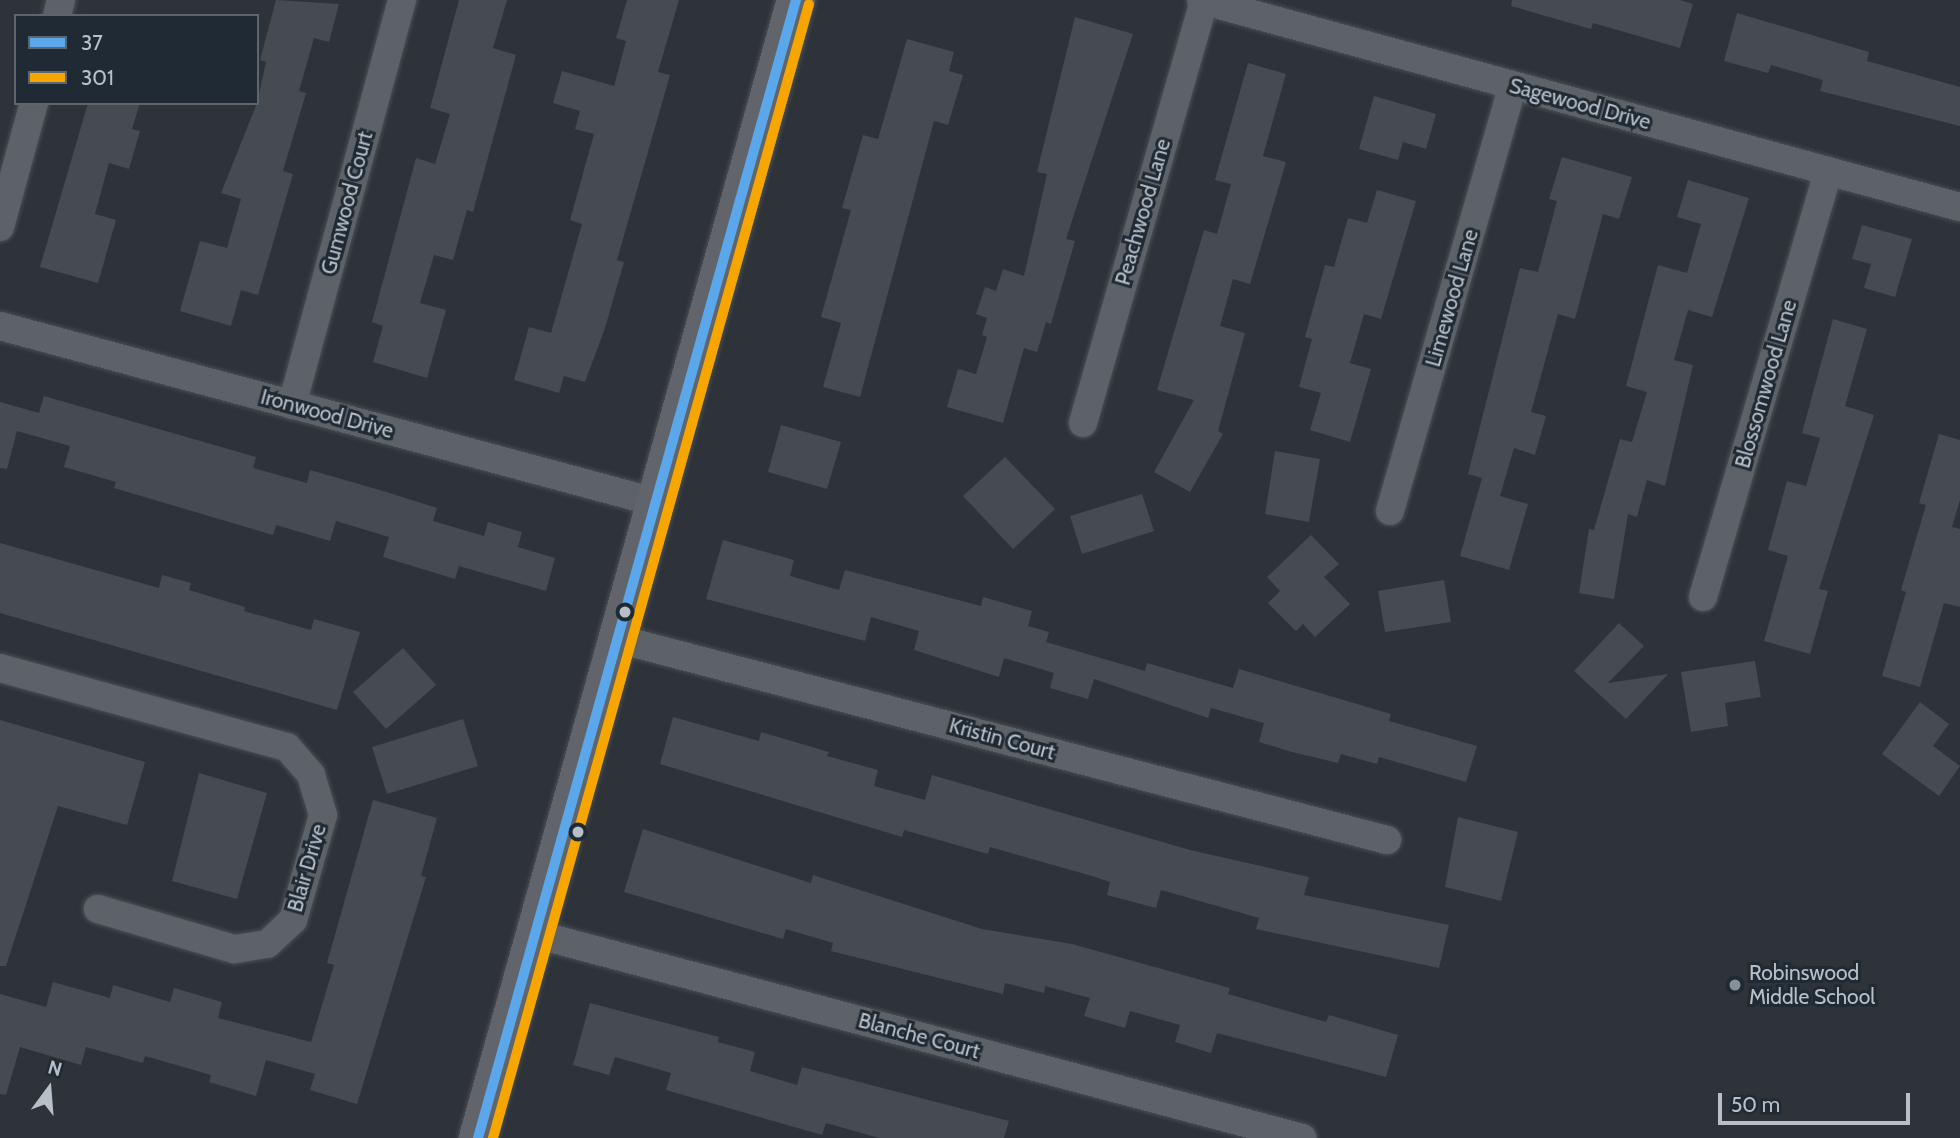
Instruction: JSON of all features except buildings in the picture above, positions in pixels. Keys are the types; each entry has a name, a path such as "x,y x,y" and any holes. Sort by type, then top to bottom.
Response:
{"main road":[{"path":"478,1138 796,0"}],"street":[{"name":"Gumwood Court","path":"292,405 402,0"},
{"name":"Sagewood Drive","path":"1202,0 1960,207"},
{"name":"Peachwood Lane","path":"1083,423 1202,0"},
{"name":"Limewood Lane","path":"1390,511 1513,85"},
{"path":"0,227 33,105"},
{"name":"Blossomwood Lane","path":"1703,597 1828,172"},
{"name":"Ironwood Drive","path":"0,326 655,502"},
{"name":"Kristin Court","path":"618,639 1387,840"},
{"name":"Blair Drive","path":"0,668 288,747 311,775 323,815 293,920 267,944 234,949 98,909"},
{"name":"Blanche Court","path":"535,934 1302,1138"}],"transit line":[{"name":"37","path":"478,1138 796,0"},
{"name":"301","path":"493,1138 809,4"}],"place":[{"name":"Robinswood Middle School","path":"1735,985"}]}
